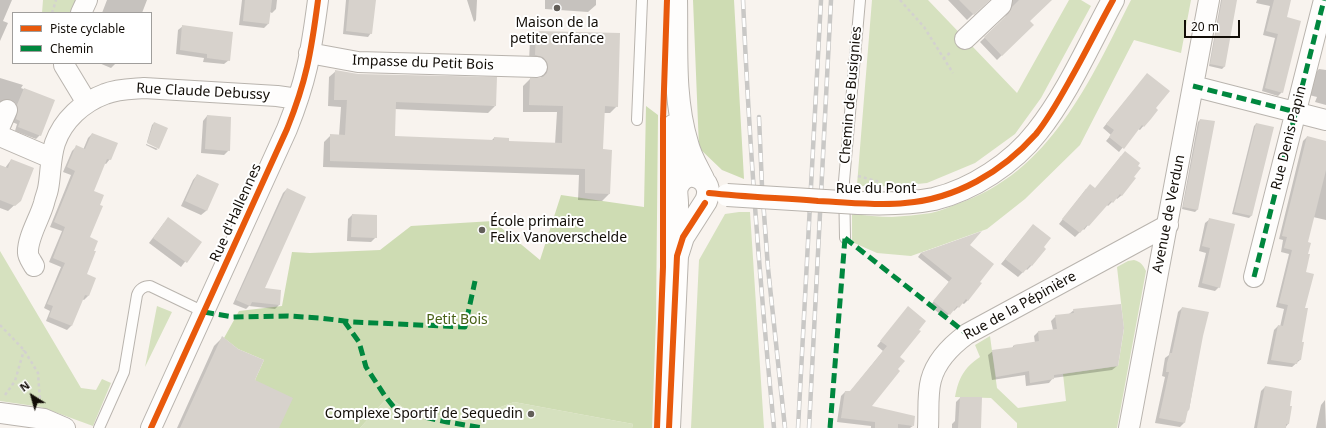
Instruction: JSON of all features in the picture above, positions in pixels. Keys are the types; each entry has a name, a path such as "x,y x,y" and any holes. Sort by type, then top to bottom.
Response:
{"street":[{"path":"81,12 87,0"},
{"name":"Rue d'Hallennes","path":"151,428 287,129 298,99 310,53 318,0"},
{"path":"676,0 679,110 691,156 711,193 683,237 677,256"},
{"path":"965,39 1001,5 1002,0"},
{"name":"Rue du Pont","path":"677,192 683,205 690,208 698,207 711,193 858,203 906,203 934,198 963,189 992,173 1015,155 1036,133 1054,108 1113,0"},
{"name":"Avenue de Verdun","path":"1129,428 1210,0"},
{"name":"Rue Denis Papin","path":"1254,277 1324,0"},
{"name":"Impasse du Petit Bois","path":"310,53 358,62 537,67"},
{"path":"64,64 87,103"},
{"path":"669,428 677,256 677,192 672,98 677,72"},
{"path":"1193,86 1326,120"},
{"name":"Rue Claude Debussy","path":"34,266 28,254 29,245 43,207 48,188 51,158 55,142 65,124 87,103 106,93 127,89 144,88 277,96 298,99"},
{"path":"0,136 51,158"},
{"name":"Rue de la Pépinière","path":"928,428 931,381 936,368 944,355 959,340 967,334 1168,225"},
{"path":"2,405 65,428"}],"lane":[{"path":"637,120 642,0"},
{"name":"Chemin de Busignies","path":"845,238 844,181 860,0"},
{"path":"99,428 124,372 137,295 141,289 150,286 204,312"}],"path":[{"path":"52,12 56,0"},
{"path":"900,0 924,27 953,73"},
{"path":"858,176 885,184"},
{"path":"0,325 24,350 38,373 41,407 37,418"},
{"path":"2,405 14,381 24,350"}],"green space":[{"path":"43,0 79,0 74,12 42,12"},
{"path":"693,0 734,0 744,179 722,170 699,148"},
{"path":"872,0 928,0 1017,93 1069,0 1081,0 1091,6 1041,98 1015,134 975,163 927,183 869,187 857,185"},
{"path":"1131,0 1191,0 1181,53 1134,40 1080,145 1025,199 987,229 911,256 877,253 852,242 852,214 892,217 934,212 989,190 1018,170 1042,147 1064,121 1100,62"},
{"name":"Petit Bois","path":"646,106 658,115 656,319 652,428 632,428 633,424 514,402 466,420 407,410 388,397 360,428 279,428 255,380 264,360 238,349 224,338 239,311 282,306 292,252 310,253 380,250 411,226 493,221 540,260 561,195 644,207"},
{"path":"750,212 764,428 691,428 699,260 725,214"},
{"path":"0,251 81,388 96,390 102,379 111,383 93,426 41,407 0,401"},
{"path":"1134,260 1142,264 1146,271 1117,428 1017,428 1017,423 991,398 955,397 960,378 966,369 980,357 975,345 990,336 997,388 1018,408 1066,401 1063,374 1118,366 1124,329 1117,267 1128,261"},
{"path":"157,306 172,312 145,367"},
{"name":"Complexe Sportif de Sequedin","path":"388,397 407,410 466,420 514,402 633,424 632,428 360,428"}],"building":[{"path":"245,0 272,0 269,24 243,21"},
{"path":"349,0 376,0 372,34 346,31"},
{"path":"959,0 990,0 974,15"},
{"path":"1019,0 1052,0 1030,21 1034,25 1002,56 984,37 1009,13 1012,7"},
{"path":"1222,0 1237,0 1225,67 1210,64"},
{"path":"1274,0 1291,0 1287,17 1301,21 1283,93 1265,88 1278,34 1266,31"},
{"path":"182,25 233,32 230,61 207,58 207,54 180,50"},
{"path":"536,31 620,33 618,107 605,106 603,149 612,150 610,194 585,193 585,169 330,161 330,134 345,135 347,100 334,100 335,70 358,74 497,77 496,106 396,102 395,136 494,140 494,137 509,138 509,141 562,143 563,106 529,105 530,78 543,77 547,73 548,68 547,62 543,57 535,55"},
{"path":"1147,73 1170,91 1156,108 1158,110 1151,119 1144,127 1142,125 1124,149 1109,137 1114,130 1106,124"},
{"path":"24,88 55,100 41,136 18,127 20,121 16,119 18,109 17,105"},
{"path":"207,115 231,117 230,151 205,149"},
{"path":"1200,119 1215,121 1198,210 1183,207"},
{"path":"154,122 168,128 159,149 147,143"},
{"path":"1256,123 1274,127 1252,216 1234,212"},
{"path":"92,133 118,143 111,160 107,159 94,191 104,195 100,205 103,206 90,237 98,241 94,251 96,251 87,274 96,278 89,296 85,295 72,326 49,317 53,306 47,304 65,263 53,258 65,227 54,222 75,171 67,167 76,145 85,149"},
{"path":"1307,136 1326,141 1326,170 1308,242 1311,243 1306,272 1314,274 1305,308 1308,308 1302,342 1304,342 1301,360 1298,360 1297,364 1271,360 1278,325 1283,326 1288,305 1279,303 1292,250 1284,248 1287,237 1282,236"},
{"path":"1125,151 1140,163 1138,166 1141,168 1134,177 1136,178 1122,196 1120,194 1113,203 1111,201 1089,226 1087,225 1080,233 1062,219 1090,184 1095,188"},
{"path":"11,159 34,168 21,201 15,206 0,200 0,165 8,168"},
{"path":"197,174 219,184 207,211 185,201"},
{"path":"287,188 306,197 265,288 281,290 280,305 252,302 250,306 236,300"},
{"path":"352,214 377,215 377,238 351,237"},
{"path":"168,217 202,242 187,263 153,238"},
{"path":"1209,218 1235,224 1220,288 1202,283 1210,248 1202,246"},
{"path":"1033,224 1051,238 1044,247 1046,249 1032,266 1030,265 1023,273 1005,259"},
{"path":"982,231 970,245 994,264 968,301 966,299 959,308 957,306 950,315 933,301 952,278 921,253"},
{"path":"1121,304 1124,328 1118,366 1054,375 1054,379 1030,383 1029,371 996,377 992,350 1039,341 1038,331 1057,329 1055,315 1074,313 1073,309"},
{"path":"908,306 926,321 919,330 921,331 900,357 905,361 898,369 900,371 872,406 915,416 914,426 898,424 898,428 875,428 875,422 841,418 845,391 850,391 887,346 880,341"},
{"path":"1182,307 1209,312 1185,423 1159,418 1169,372 1166,372 1167,363 1170,353 1172,353"},
{"path":"222,336 238,349 264,360 255,380 293,398 279,428 180,428"},
{"path":"1265,386 1292,391 1290,406 1292,406 1289,424 1286,424 1286,428 1257,428"},
{"path":"960,397 982,397 981,428 958,428"}],"railway":[{"path":"743,0 748,107 764,321 774,428"},
{"path":"798,428 821,0"},
{"path":"809,428 831,0"},
{"path":"759,117 768,268 785,428"}],"marked path":[{"path":"1254,277 1324,0"},
{"path":"1193,86 1296,112"},
{"path":"845,238 967,334"},
{"path":"830,428 845,238"},
{"path":"204,312 233,317 288,316 353,322 465,327 475,281"},
{"path":"344,321 359,342 366,367 397,411 483,428"}],"cycle path":[{"path":"151,428 287,129 301,91 307,67 318,0"},
{"path":"657,428 663,267 663,119 667,0"},
{"path":"709,193 862,204 883,204 905,203 942,196 977,181 993,171 1023,148 1041,128 1062,94 1113,0"},
{"path":"669,428 677,256 683,237 705,203"}],"place":[{"name":"Maison de la petite enfance","path":"557,8"},
{"name":"École primaire Felix Vanoverschelde","path":"482,230"},
{"name":"Complexe Sportif de Sequedin","path":"531,414"}]}
